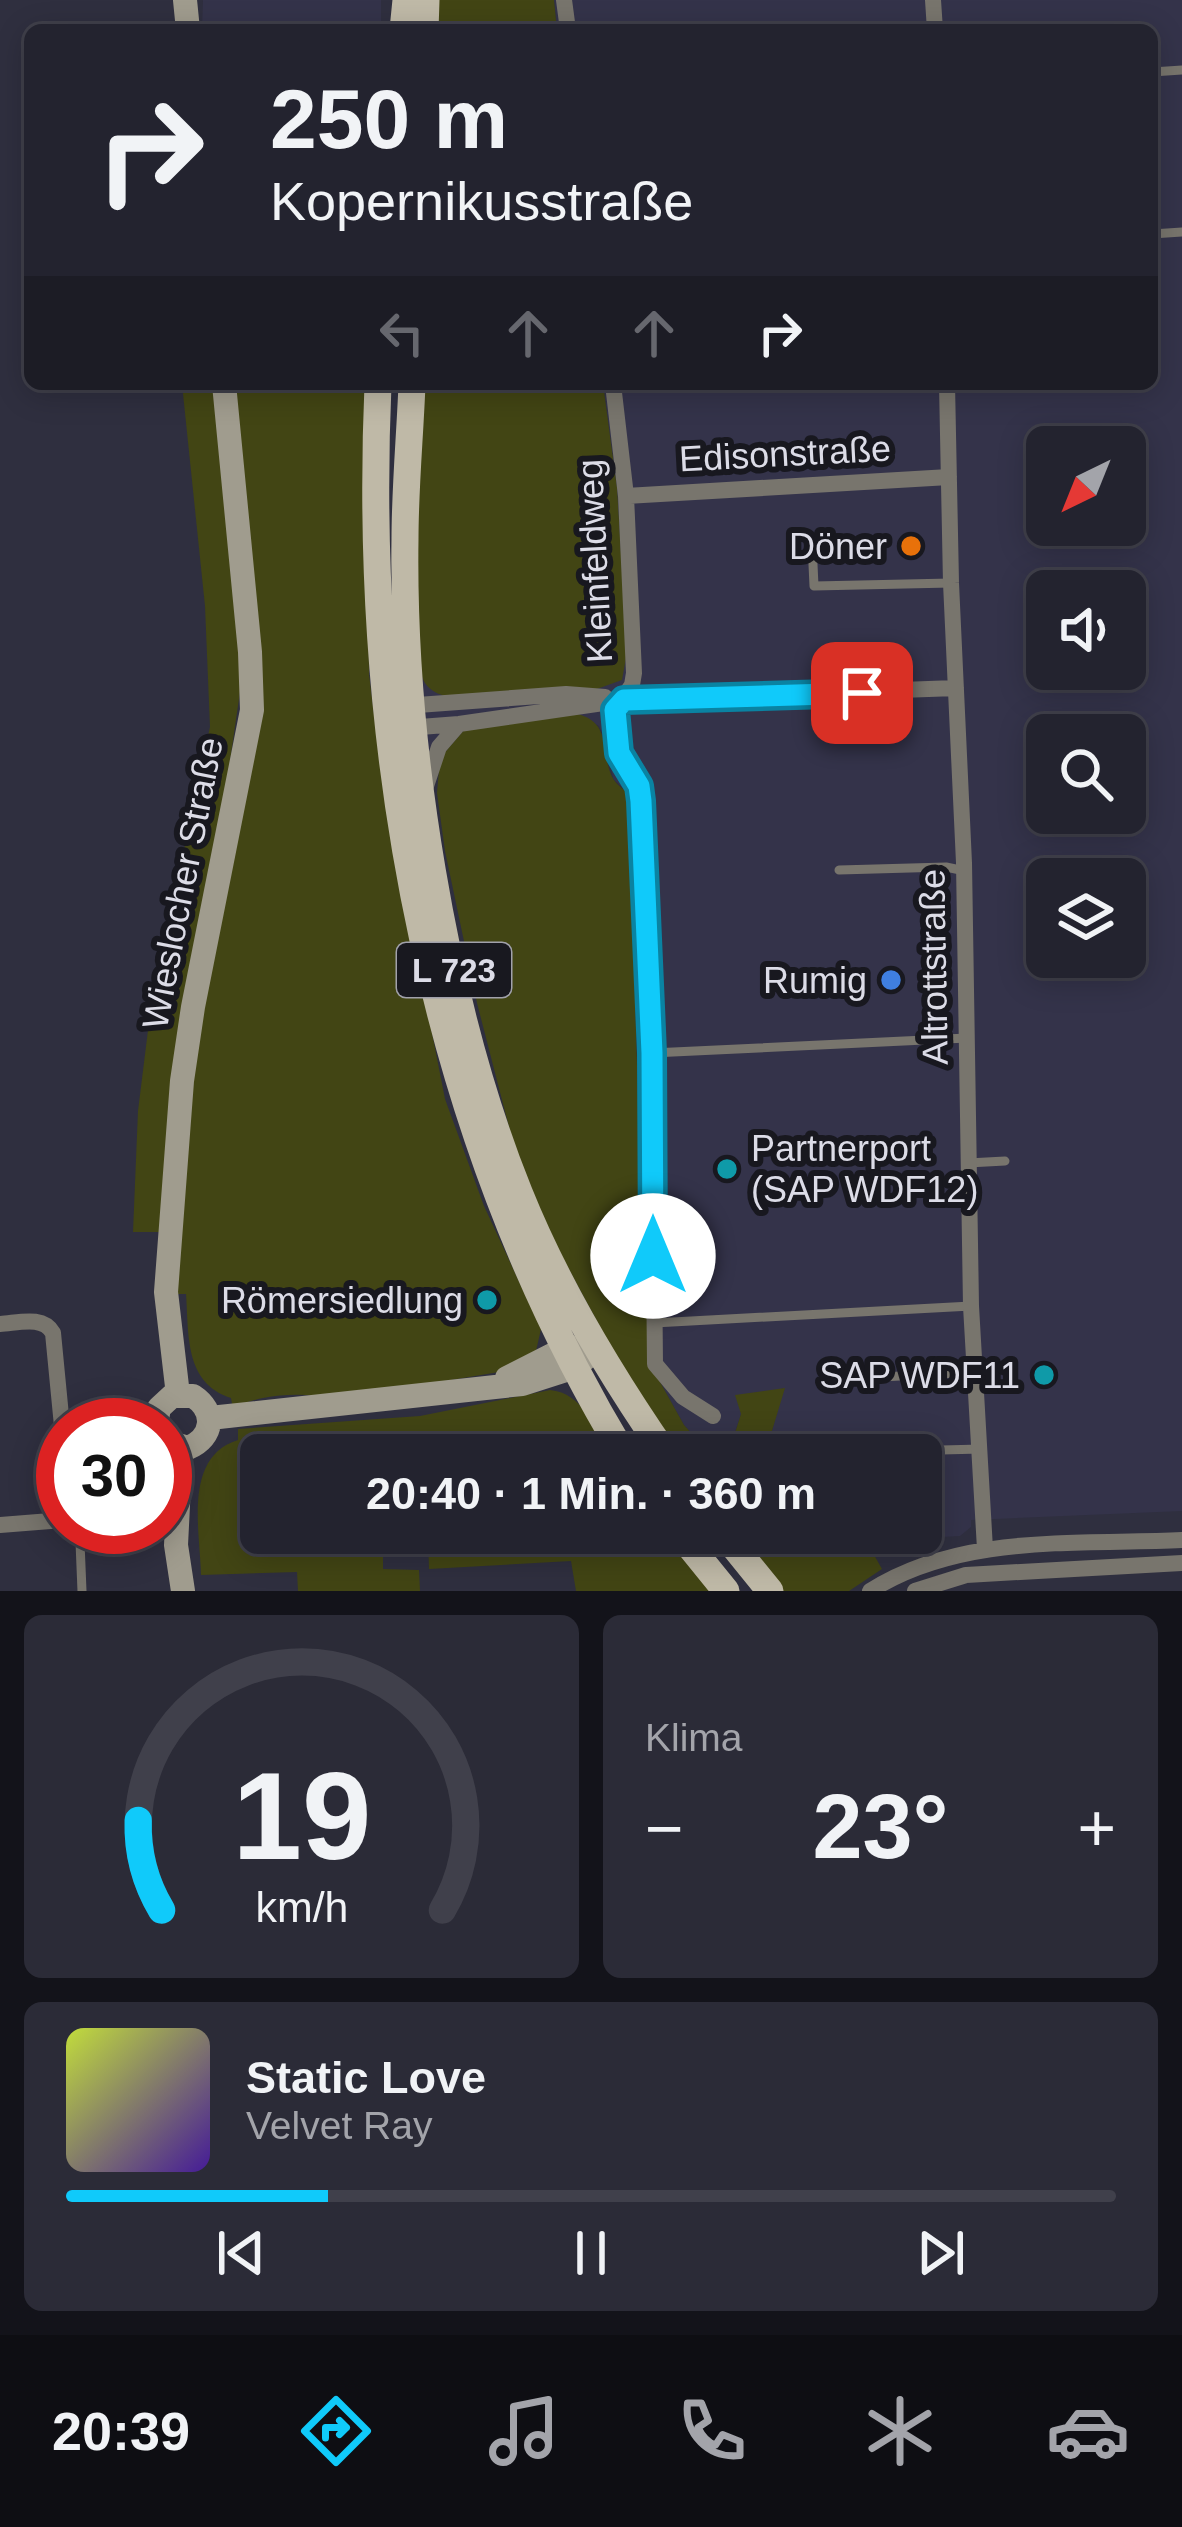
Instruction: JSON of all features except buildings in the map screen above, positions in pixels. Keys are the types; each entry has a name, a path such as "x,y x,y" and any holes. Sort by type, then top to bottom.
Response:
{"main road":[{"name":"L 723","path":"378,390 377,574 385,719 424,939 489,1174 571,1358 613,1434"},
{"name":"L 723","path":"412,390 405,542 413,716 458,988 500,1138 545,1246 653,1434"},
{"path":"697,1554 726,1591"},
{"path":"740,1554 770,1591"}],"street":[{"name":"Wieslocher Straße","path":"178,1395 166,1292 182,1082 251,710 250,652 225,390"},
{"name":"Kleinfeldweg","path":"614,390 626,496 634,673 615,710 621,763 639,786 641,801 652,1053 656,1364 667,1383 712,1416"},
{"name":"Altrottstraße","path":"947,390 964,871 971,1306 985,1549"},
{"name":"Edisonstraße","path":"626,496 949,476"},
{"path":"385,719 413,716 459,724 624,700 956,688"},
{"path":"385,719 566,694 624,700"},
{"path":"423,798 439,747 459,724"},
{"path":"0,1324 49,1325 60,1398"},
{"path":"209,1418 522,1384 599,1347"},
{"path":"172,1398 199,1400 209,1418 208,1431 192,1446"},
{"path":"0,1525 36,1522"},
{"path":"870,1591 927,1563 985,1549 1182,1540"},
{"path":"177,1554 183,1591"},
{"path":"915,1591 966,1575 1182,1563"}],"lane":[{"path":"812,543 814,586 951,583"},
{"path":"839,870 946,867 964,871"},
{"path":"652,1053 967,1038"},
{"path":"968,1163 1005,1161"},
{"path":"654,1323 971,1306"},
{"path":"881,1377 976,1372"},
{"path":"942,1450 980,1449"},
{"path":"80,1554 82,1591"}],"shaded area":[{"path":"203,0 381,0 381,24 202,24"},
{"path":"554,0 1182,0 1182,1511 971,1520 971,1527 960,1536 942,1537 942,1434 771,1434 783,1388 741,1414 735,1434 692,1434 650,1364 647,1338 629,794 613,779 599,726 578,714 436,774 382,779 369,674 421,670 424,682 617,488 604,390 1158,390 1158,24 556,24"}],"green space":[{"path":"434,0 554,0 556,24 434,24"},
{"path":"183,390 216,390 243,671 162,1232 133,1232 138,1111 151,1006 210,727 205,606"},
{"path":"231,390 367,390 369,674 382,779 445,1099 484,1206 541,1329 536,1351 505,1371 337,1399 291,1395 232,1404 197,1369 189,1341 186,1294 177,1294 198,1022 254,735"},
{"path":"420,390 604,390 617,488 627,652 622,680 594,690 448,697 433,691 418,661 414,628"},
{"path":"578,714 597,725 610,771 629,794 650,1364 692,1434 662,1434 646,1412 538,1212 516,1154 477,1003 437,793 440,758 465,729"},
{"path":"785,1388 771,1434 735,1434 741,1414 735,1395"},
{"path":"550,1390 580,1405 599,1434 240,1434 240,1554 383,1554 383,1569 419,1570 420,1591 298,1591 297,1572 201,1575 198,1497 202,1478 221,1449 238,1440 238,1429 420,1416"},
{"path":"429,1554 682,1554 711,1591 576,1591 571,1561 429,1569"},
{"path":"753,1554 874,1554 882,1569 849,1591 783,1591"}],"place":[{"name":"Döner","path":"911,546"},
{"name":"Rumig","path":"891,980"},
{"name":"Partnerport (SAP WDF12)","path":"727,1169"},
{"name":"Römersiedlung","path":"487,1300"},
{"name":"SAP WDF11","path":"1044,1375"}],"route":[{"path":"653,1256 652,1053 641,801 639,786 621,763 615,710 624,700 862,693"}]}
